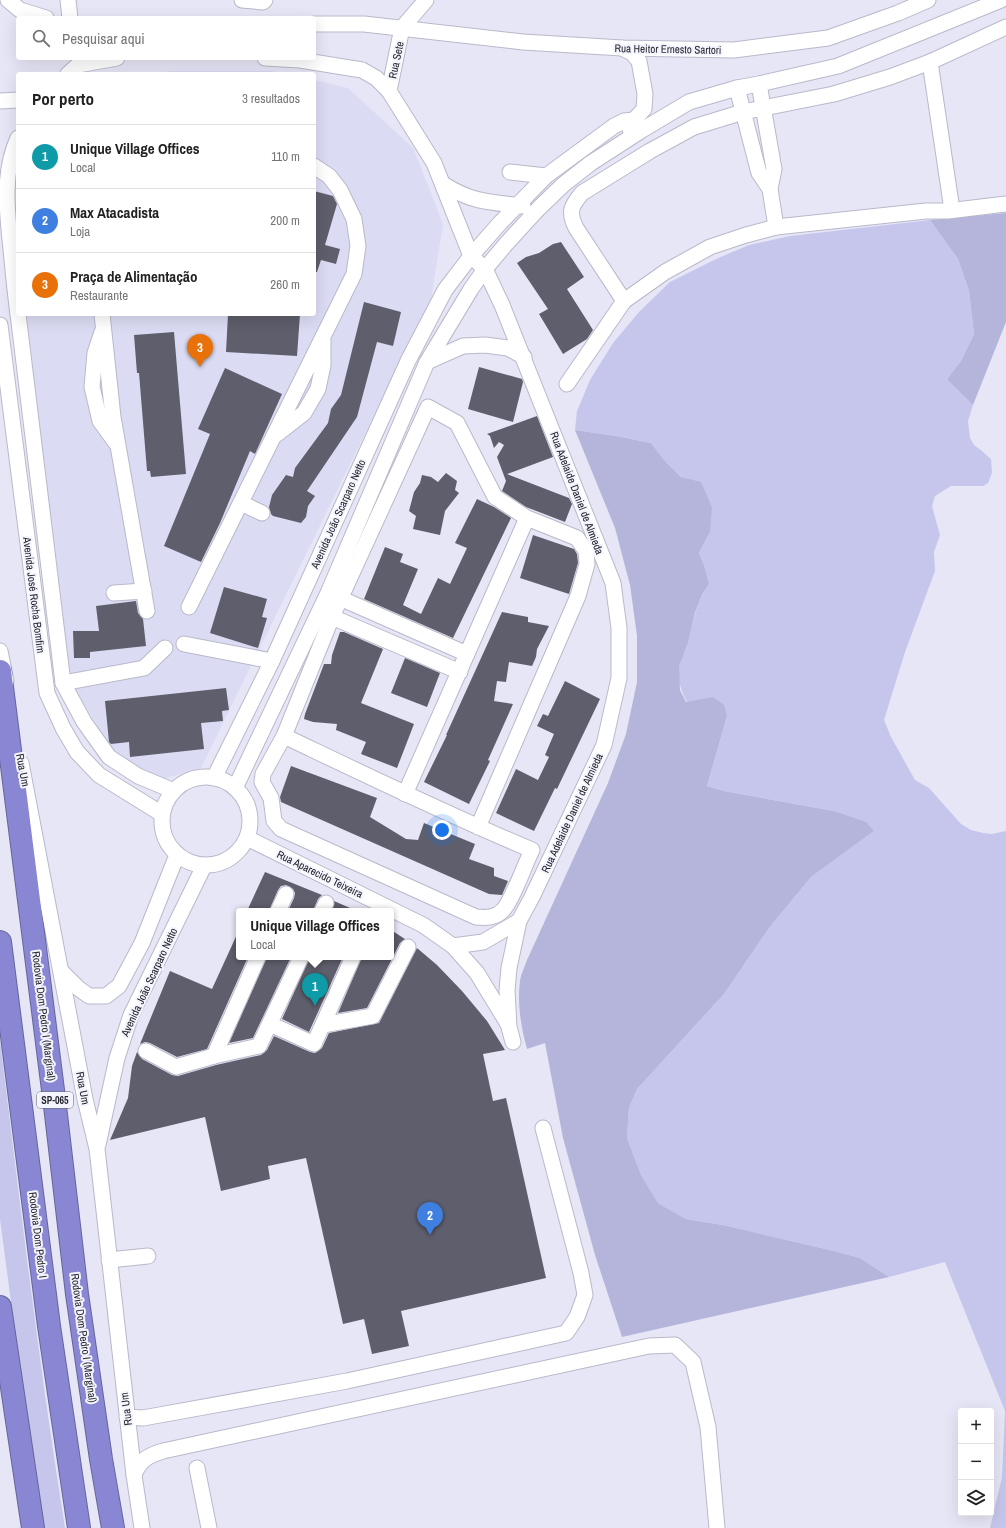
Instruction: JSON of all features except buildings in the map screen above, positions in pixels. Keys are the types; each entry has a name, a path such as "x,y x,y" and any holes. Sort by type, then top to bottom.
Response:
{"highway":[{"name":"Rodovia Dom Pedro I (Marginal)","path":"0,670 56,1106 77,1294 101,1459 113,1528"},
{"name":"Rodovia Dom Pedro I","path":"0,942 49,1326 80,1528"},
{"path":"0,1307 32,1528"}],"street":[{"path":"8,0 20,10"},
{"path":"68,0 70,16"},
{"path":"242,0 263,2 265,0"},
{"path":"402,28 426,0"},
{"name":"Rua Heitor Ernesto Sartori","path":"316,24 364,24 523,42 622,48 734,50 828,38 898,13 928,0"},
{"path":"485,269 539,208 564,184 624,140 689,102 737,88 838,66 1002,0"},
{"path":"0,5 40,16"},
{"path":"624,301 576,228 571,211 574,203 582,193 656,147 694,127 764,107 834,94 890,77 930,62 1006,27"},
{"name":"Rua Sete","path":"389,91 402,28"},
{"path":"622,48 632,53 639,61 645,94 644,109 634,120 624,140"},
{"path":"75,66 107,60"},
{"name":"Rua Adelaide Daniel de Almieda","path":"273,60 299,67 362,70 376,78 389,91 434,163 471,256 485,269 524,357 613,583 619,628 619,678 604,745 519,921 510,954 508,968 507,990 510,1027 513,1042"},
{"path":"930,62 952,210"},
{"path":"759,84 774,169 770,189 776,227"},
{"path":"737,88 759,173 770,189"},
{"path":"0,101 16,100"},
{"path":"471,256 516,205 546,176 614,126 624,121 634,120"},
{"name":"Avenida José Rocha Bomfim","path":"16,142 9,166 7,207 16,295"},
{"path":"189,607 354,274 358,246 354,219 340,190 328,176 316,167"},
{"path":"510,172 546,176"},
{"path":"443,184 457,193 480,201 539,208"},
{"path":"567,384 624,301 665,272 710,248 746,235 776,227 1006,204"},
{"name":"Avenida João Scarparo Netto","path":"214,778 272,661 408,361 445,290 471,256"},
{"name":"Avenida João Scarparo Netto","path":"235,788 335,596 427,362 471,289 485,269"},
{"name":"Avenida José Rocha Bomfim","path":"18,316 63,683 84,722 109,757 138,776 174,791"},
{"path":"102,321 113,417 147,611"},
{"name":"Avenida José Rocha Bomfim","path":"0,325 47,693 63,728 77,752 99,775 162,814"},
{"path":"427,362 463,346 485,345 508,348 524,357"},
{"path":"467,654 335,596 428,408 457,423 495,497 527,518 577,538 586,551 587,564 578,596 478,827"},
{"path":"241,503 262,513"},
{"path":"405,794 527,518"},
{"path":"114,594 144,591"},
{"path":"284,736 405,794 532,850 506,906 495,916 485,918 476,917 281,829 274,821 271,798 262,782 263,774 284,736 326,614 460,672"},
{"path":"184,644 272,661"},
{"path":"63,683 144,668 165,648"},
{"name":"Rua Um","path":"0,651 85,1099 97,1149 127,1417 142,1528"},
{"path":"200,778 214,778 235,788 243,799 248,811 250,825 240,850 230,859 217,864 204,866 190,863 177,855 167,843 162,829 162,814 166,801 174,791 186,782 200,778"},
{"name":"Rua Aparecido Teixeira","path":"246,838 388,908"},
{"name":"Avenida João Scarparo Netto","path":"61,971 78,988 89,996 106,996 119,986 142,943 177,855"},
{"name":"Avenida João Scarparo Netto","path":"97,1149 117,1058 131,1015 204,866"},
{"path":"279,908 286,894"},
{"name":"Rua Aparecido Teixeira","path":"394,911 423,925 453,946 477,973 510,1027"},
{"path":"453,946 483,942 519,921"},
{"path":"323,1024 373,1016 408,947"},
{"path":"214,1056 257,960"},
{"path":"146,1051 176,1068 214,1056 259,1046 300,960"},
{"path":"270,1024 314,1044 352,960"},
{"path":"127,1417 143,1418 347,1380 566,1333 577,1317 585,1295 579,1266 543,1128"},
{"path":"109,1260 148,1256"},
{"path":"134,1475 138,1466 150,1455 163,1451 649,1346 675,1345 693,1362 708,1428 717,1528"},
{"path":"197,1468 209,1528"}],"shaded area":[{"path":"272,71 276,72 166,72"},
{"path":"316,80 348,88 413,148 443,224 431,299 201,768 159,780 113,752 68,677 22,316 316,316"},
{"path":"1006,213 1006,322 973,405 947,379 961,361 974,334 969,291 958,259 930,220"},
{"path":"930,220 958,259 969,291 974,334 961,361 947,379 964,390 973,405 968,421 970,438 974,445 991,459 992,473 988,483 983,486 951,486 935,496 932,506 940,535 934,552 935,571 905,652 884,720 891,737 915,780 929,788 961,824 971,830 983,833 992,834 1006,831 1006,1528 990,1528 1002,1477 1005,1411 945,1262 889,1277 860,1258 723,1225 686,1219 658,1203 641,1175 627,1138 629,1108 637,1089 724,994 769,928 811,877 874,831 834,811 724,791 707,786 727,716 687,702 679,680 679,666 701,598 709,584 699,553 710,532 701,483 681,477 665,461 651,443 575,430 577,411 590,380 613,343 639,312 670,282 716,259 749,245 790,236"},
{"path":"575,430 651,443 665,461 681,477 701,482 712,507 710,532 699,553 709,584 702,595 695,613 688,643 679,666 680,690 686,702 713,697 724,705 727,716 707,786 724,791 834,811 866,822 874,831 811,877 769,928 724,994 637,1089 629,1108 627,1138 641,1175 658,1203 686,1219 723,1225 860,1258 889,1277 622,1337 595,1255 563,1138 545,1043 527,1049 521,1024 519,1007 519,990 522,973 608,783 626,734 637,682 637,636 630,585 615,528"},
{"path":"0,1040 38,1345 65,1528 41,1528 0,1219"}],"place":[{"name":"Praça de Alimentação","path":"200,367"},
{"name":"Unique Village Offices","path":"315,1006"},
{"name":"Max Atacadista","path":"430,1235"}]}
